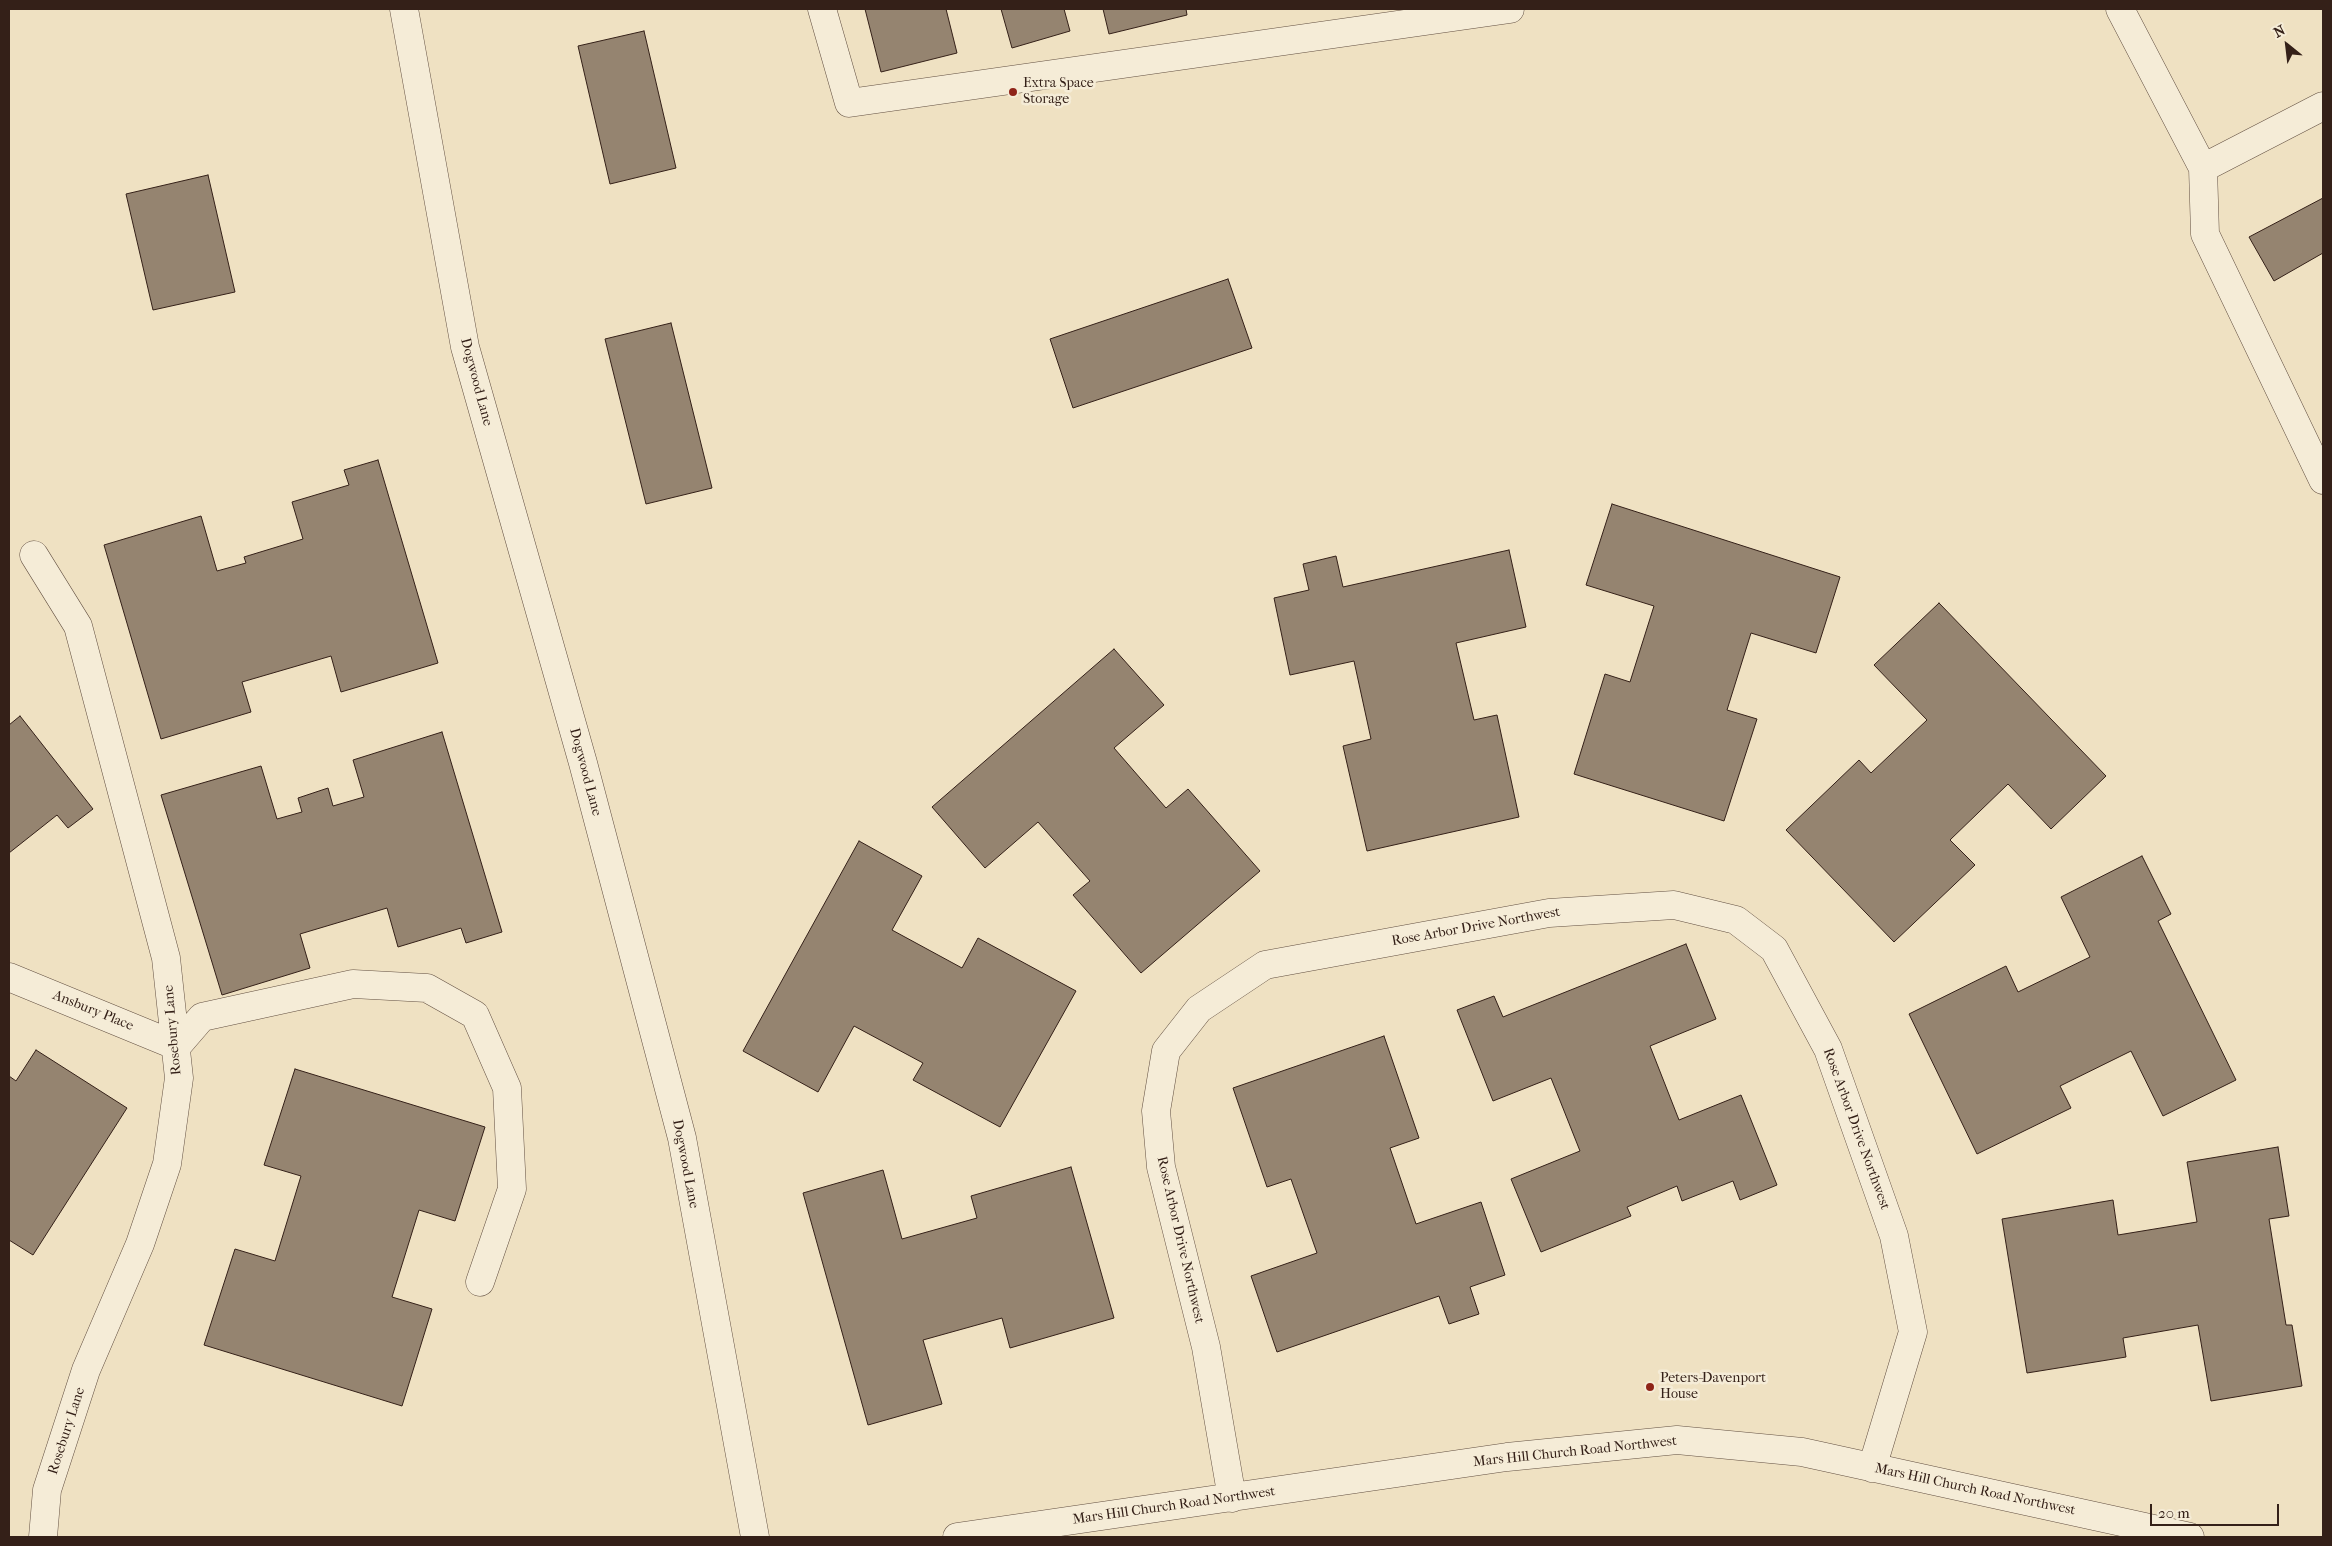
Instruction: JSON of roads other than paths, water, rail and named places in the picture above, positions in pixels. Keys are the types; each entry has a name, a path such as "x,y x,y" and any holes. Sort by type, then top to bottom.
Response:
{"street":[{"name":"Dogwood Lane","path":"404,9 465,347 583,763 682,1138 754,1537"},
{"path":"822,9 849,103 1510,9"},
{"path":"2120,9 2204,168 2205,234 2323,480"},
{"path":"2204,168 2323,106"},
{"name":"Rosebury Lane","path":"34,555 78,626 166,958 179,1078 167,1164 140,1244 86,1370 47,1490 43,1537"},
{"name":"Rose Arbor Drive Northwest","path":"1232,1498 1206,1347 1161,1167 1156,1111 1166,1051 1199,1008 1265,965 1549,913 1674,905 1736,920 1774,949 1828,1049 1894,1236 1913,1332 1872,1468"},
{"name":"Ansbury Place","path":"9,977 177,1046"},
{"path":"177,1046 202,1017 354,984 426,988 475,1015 507,1088 512,1189 480,1282"},
{"name":"Mars Hill Church Road Northwest","path":"957,1537 1507,1457 1677,1440 1802,1452 2190,1537"}],"place":[{"name":"Extra Space Storage","path":"1013,92"},
{"name":"Peters-Davenport House","path":"1650,1387"}]}
